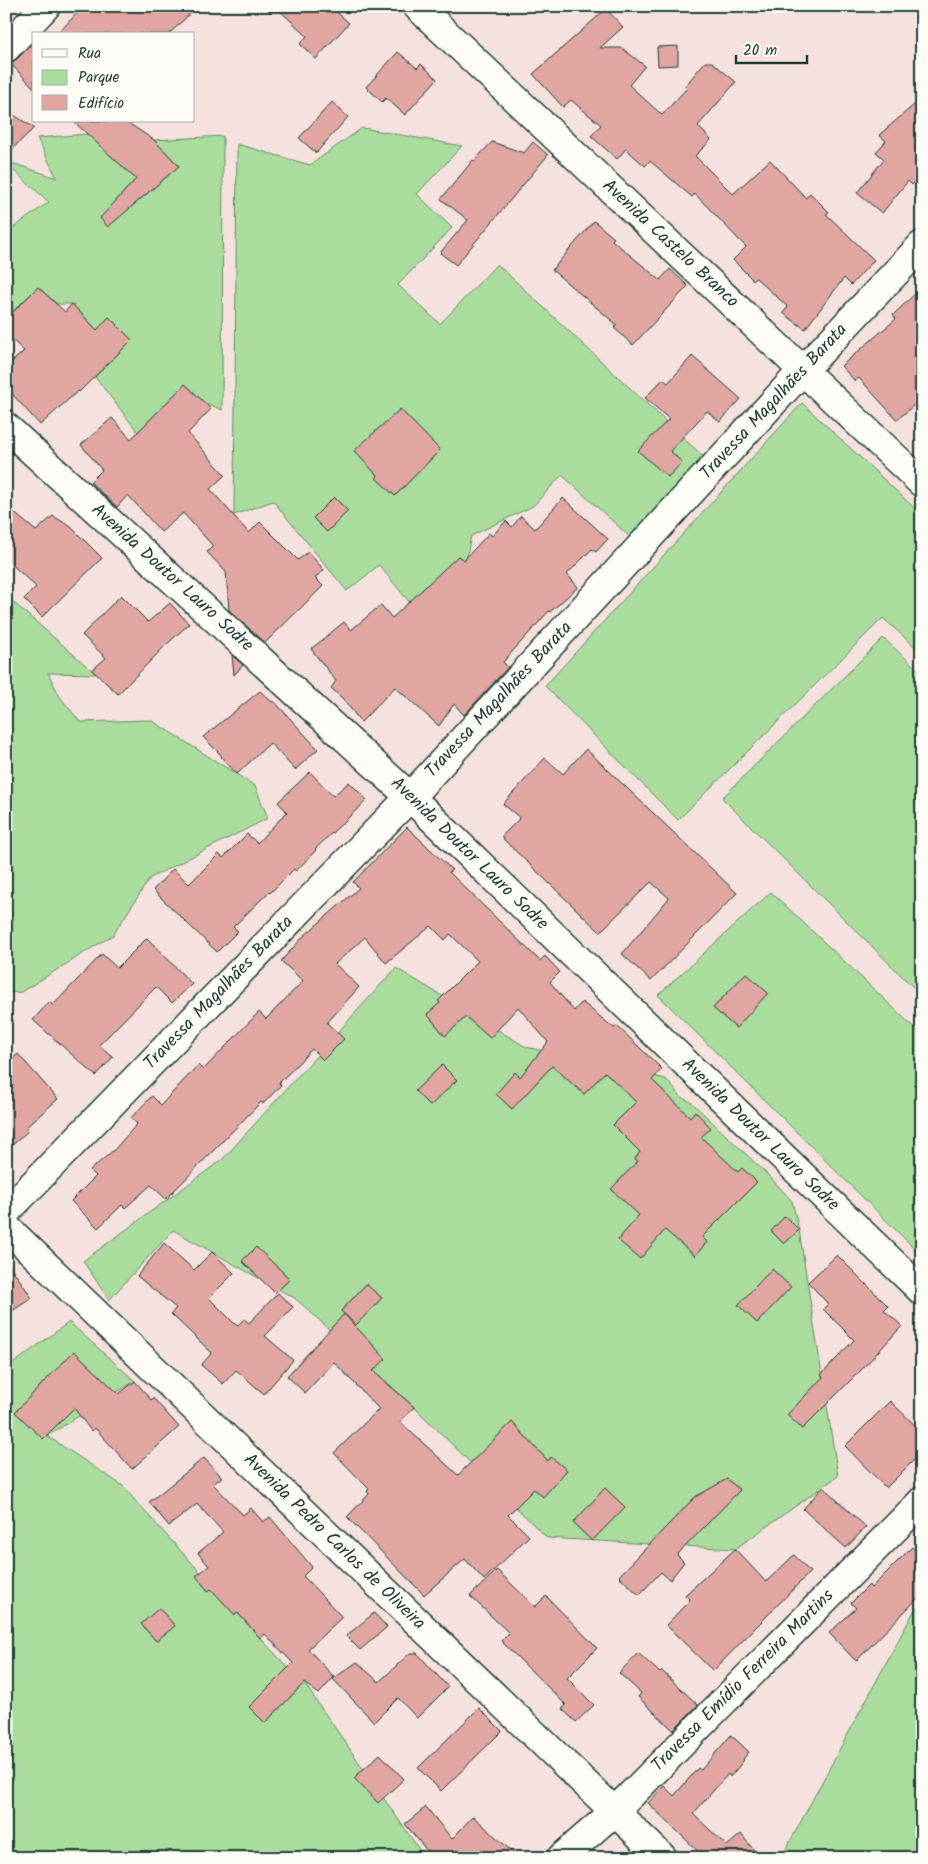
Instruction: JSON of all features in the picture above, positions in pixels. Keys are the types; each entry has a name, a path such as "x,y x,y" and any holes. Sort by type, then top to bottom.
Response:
{"street":[{"path":"6,48 46,6"},
{"name":"Avenida Castelo Branco","path":"417,6 922,483"},
{"name":"Travessa Magalhães Barata","path":"6,1212 410,796 803,370 922,245"},
{"name":"Avenida Doutor Lauro Sodre","path":"6,427 410,796 922,1291"},
{"name":"Avenida Pedro Carlos de Oliveira","path":"6,1227 663,1858"},
{"name":"Travessa Emídio Ferreira Martins","path":"561,1858 614,1812 922,1500"}],"green space":[{"path":"362,128 462,146 417,194 452,228 398,285 440,324 497,264 707,460 632,539 562,475 533,506 471,536 458,600 427,624 379,565 347,591 273,501 234,515 237,144 310,165"},
{"path":"88,134 136,179 121,195 135,204 179,166 154,140 223,136 222,410 204,402 185,384 138,432 95,377 132,340 110,318 98,331 72,304 57,304 38,287 6,318 6,233 49,202 6,164 6,161 57,178 37,138"},
{"path":"802,403 922,515 922,653 883,618 678,820 545,686"},
{"path":"6,596 96,674 48,673 60,697 80,722 151,720 255,786 268,818 150,878 113,935 21,992 6,993"},
{"path":"883,638 922,673 922,996 722,798"},
{"path":"771,892 922,1035 922,1256 658,995"},
{"path":"396,968 526,1047 666,1079 681,1097 691,1102 768,1175 792,1201 799,1230 838,1476 735,1549 547,1538 414,1407 296,1299 173,1230 109,1300 83,1261 223,1159"},
{"path":"69,1322 135,1381 47,1436 123,1486 288,1668 249,1707 265,1723 304,1683 425,1858 6,1858 6,1369"},
{"path":"922,1603 922,1858 793,1858 785,1851 914,1611"}],"building":[{"path":"84,6 198,6 171,32 59,32"},
{"path":"275,6 330,6 349,23 316,59 300,44 307,36"},
{"path":"606,9 623,27 600,48 622,48 645,66 629,85 662,115 687,88 685,86 705,62 712,62 736,82 698,126 711,140 695,156 733,194 770,160 806,198 810,193 829,212 826,214 874,260 851,285 844,278 805,329 783,313 788,307 756,278 753,280 733,260 746,247 695,194 692,197 650,161 645,166 626,149 617,159 591,136 601,125 571,100 563,107 533,74"},
{"path":"32,44 32,86 10,63 17,59"},
{"path":"678,46 678,65 658,66 657,47"},
{"path":"398,52 417,68 421,64 437,79 405,115 386,98 382,102 366,87"},
{"path":"922,98 922,174 912,185 908,181 882,213 857,193 884,159 876,152 886,141 879,135"},
{"path":"332,102 348,117 316,153 299,138"},
{"path":"6,110 34,128 6,155"},
{"path":"74,122 127,122 154,140 179,166 108,227 100,218 136,179"},
{"path":"492,142 524,153 533,142 548,155 456,265 440,253 468,220 441,199 473,160"},
{"path":"594,221 614,238 612,240 660,280 670,269 688,286 633,345 614,328 617,325 552,270"},
{"path":"38,287 65,312 72,304 97,330 109,317 132,340 79,392 40,425 6,387 6,367 24,351 6,334 6,319"},
{"path":"922,287 922,398 897,420 859,378 855,381 841,366 896,319 893,315"},
{"path":"692,356 741,399 720,422 707,411 670,451 682,462 668,477 638,451 669,419 645,398 663,379 668,383"},
{"path":"185,384 211,409 188,433 225,475 210,489 249,533 260,522 298,560 308,552 324,570 315,578 323,586 265,643 229,610 226,572 207,552 213,546 183,513 161,532 128,495 117,507 90,482 102,470 81,445 112,418 131,439"},
{"path":"400,409 440,450 395,496 376,478 378,476 354,451"},
{"path":"334,497 348,511 327,532 313,518"},
{"path":"563,498 608,539 596,552 592,549 567,574 578,587 549,611 503,662 508,667 464,715 454,704 439,726 395,687 361,722 343,699 331,688 336,681 311,649 344,622 351,630 381,605 392,618 458,556 464,560 489,533 492,536 506,521 512,527 521,516 535,529"},
{"path":"6,506 36,531 53,516 71,527 102,558 42,617 24,599 36,587 6,559"},
{"path":"121,595 148,622 170,603 189,624 118,694 92,670 106,658 82,635"},
{"path":"232,655 243,665 234,675"},
{"path":"260,691 272,702 274,701 318,749 295,770 270,743 237,774 203,737"},
{"path":"586,749 737,893 651,981 622,954 669,898 651,882 600,932 501,837 520,818 503,804 545,758 563,774"},
{"path":"310,772 333,796 349,782 367,800 315,849 296,871 294,869 233,927 238,931 217,952 153,890 173,869 189,884 219,854 223,858 247,834 257,843 287,812 278,802"},
{"path":"407,827 452,870 449,872 540,961 545,956 560,972 550,982 574,1011 582,1002 614,1028 616,1025 662,1069 652,1080 690,1117 695,1111 711,1128 701,1137 738,1172 742,1168 757,1182 702,1237 707,1242 695,1256 665,1230 640,1259 618,1240 639,1215 611,1189 638,1161 635,1159 640,1152 613,1125 636,1102 605,1072 584,1094 552,1066 512,1109 496,1094 515,1072 520,1077 548,1042 518,1007 490,1038 466,1017 445,1036 427,1014 440,1003 438,1001 478,961 450,934 445,940 431,926 386,963 365,937 335,964 359,987 327,1023 344,1039 323,1060 312,1049 279,1083 281,1085 263,1104 261,1102 166,1199 151,1185 125,1208 122,1205 98,1228 71,1201 96,1176 90,1170 114,1150 137,1124 131,1118 152,1096 161,1105 198,1065 203,1070 259,1012 266,1019 303,981 281,961 304,936 359,888 353,882"},
{"path":"147,938 192,984 172,1003 156,987 99,1045 113,1057 96,1076 33,1020 49,1002 53,1005 102,954 117,968"},
{"path":"746,973 768,993 736,1028 713,1008"},
{"path":"18,1054 58,1099 26,1127 29,1130 6,1151 6,1064"},
{"path":"442,1065 457,1080 430,1106 415,1091"},
{"path":"785,1216 799,1230 784,1244 771,1231"},
{"path":"164,1243 194,1270 212,1252 234,1273 209,1298 237,1326 244,1319 249,1323 278,1293 293,1307 265,1336 293,1360 264,1394 236,1370 223,1384 201,1365 212,1353 171,1314 176,1308 137,1276"},
{"path":"256,1247 290,1279 275,1293 242,1261"},
{"path":"837,1255 888,1306 884,1310 902,1326 802,1429 787,1415 823,1377 821,1375 854,1340 823,1309 828,1304 808,1282"},
{"path":"6,1260 32,1298 6,1315"},
{"path":"772,1269 791,1287 757,1323 738,1305"},
{"path":"366,1284 382,1298 356,1325 341,1311"},
{"path":"344,1314 386,1359 373,1371 414,1407 400,1422 458,1475 512,1422 548,1461 551,1457 567,1470 543,1497 534,1489 508,1515 529,1536 484,1580 465,1559 424,1595 347,1517 369,1494 367,1491 369,1489 334,1453 379,1409 334,1362 305,1393 287,1376"},
{"path":"74,1351 119,1394 135,1381 151,1400 153,1398 179,1427 132,1469 95,1428 91,1431 74,1408 43,1439 15,1412"},
{"path":"890,1401 922,1432 922,1452 886,1488 845,1446"},
{"path":"204,1458 222,1477 213,1484 243,1515 251,1508 263,1522 270,1517 312,1567 303,1576 342,1617 308,1649 334,1677 319,1694 304,1683 265,1723 249,1707 293,1663 265,1634 260,1638 238,1613 235,1615 211,1589 208,1591 196,1576 209,1566 198,1553 223,1532 197,1504 169,1526 149,1502"},
{"path":"727,1479 740,1490 677,1555 684,1562 670,1580 661,1572 639,1595 619,1576 695,1497"},
{"path":"823,1487 866,1527 846,1548 803,1509"},
{"path":"605,1488 625,1507 592,1541 573,1523"},
{"path":"912,1547 922,1556 922,1594 856,1661 829,1633 856,1608 851,1603 869,1585 871,1588"},
{"path":"735,1549 766,1582 794,1555 810,1572 713,1671 666,1625 690,1600 685,1595"},
{"path":"497,1570 535,1607 546,1596 597,1648 567,1678 594,1705 576,1722 562,1709 566,1705 501,1641 509,1633 470,1596"},
{"path":"159,1608 175,1626 156,1641 141,1624"},
{"path":"374,1613 387,1627 360,1650 346,1636"},
{"path":"410,1653 417,1653 448,1687 417,1718 398,1698 374,1722 333,1679 357,1662 379,1682"},
{"path":"638,1653 660,1673 662,1671 698,1705 673,1730 638,1697 641,1693 619,1673"},
{"path":"479,1708 502,1731 441,1791 418,1768"},
{"path":"731,1735 749,1752 730,1777 728,1774 693,1814 727,1846 741,1834 760,1858 705,1858 648,1803 664,1786 674,1796 698,1768 701,1770"},
{"path":"380,1754 404,1779 378,1803 354,1778"},
{"path":"426,1807 452,1839 473,1816 519,1858 433,1858 405,1824"}]}
